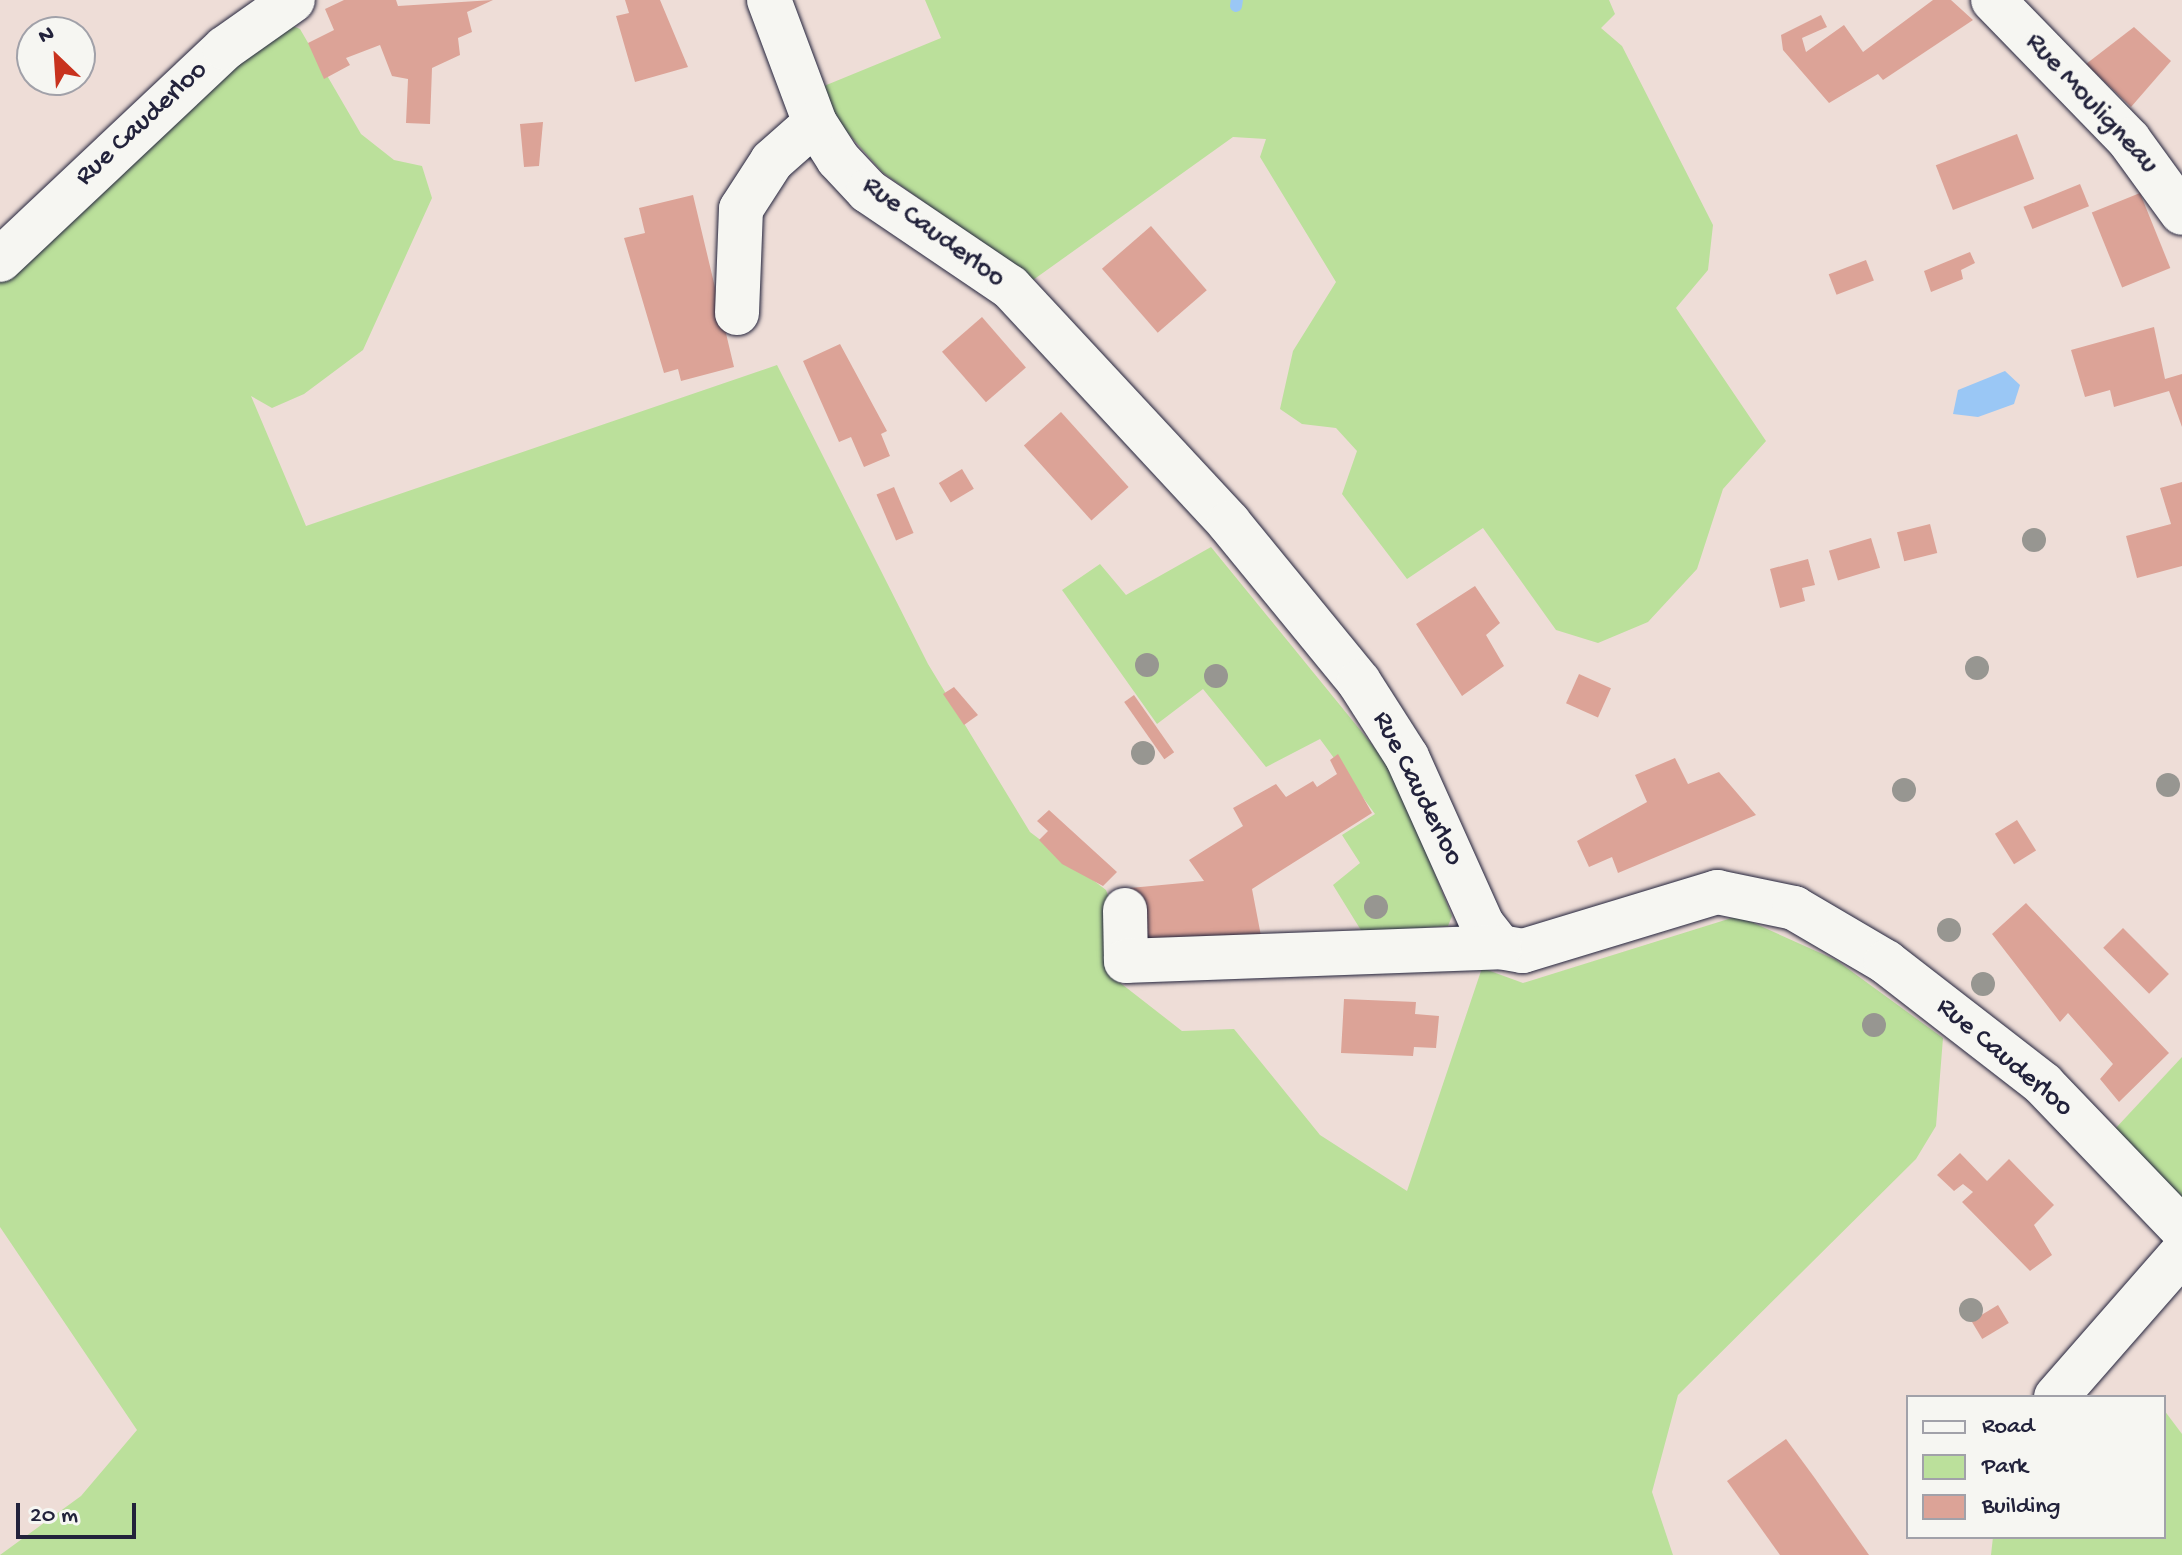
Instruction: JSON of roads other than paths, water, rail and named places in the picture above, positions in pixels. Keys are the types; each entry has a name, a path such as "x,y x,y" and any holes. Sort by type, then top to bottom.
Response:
{"street":[{"name":"Rue Cauderloo","path":"0,260 225,48 293,0"},
{"name":"Rue Cauderloo","path":"769,0 815,123 868,191 1010,287 1229,523 1387,720 1482,924 1500,947 1523,951 1717,892 1794,908 1886,962 2043,1084 2182,1229"},
{"name":"Rue Mouligneau","path":"1993,0 2129,140 2182,213"},
{"path":"737,313 741,209 772,161 815,123"},
{"path":"1125,910 1126,961 1500,947"},
{"path":"2058,1395 2182,1253"}],"water":[{"path":"2005,371 2020,385 2014,404 1978,417 1953,414 1958,390"}],"waterway":[{"path":"1236,6 1237,0"}]}
